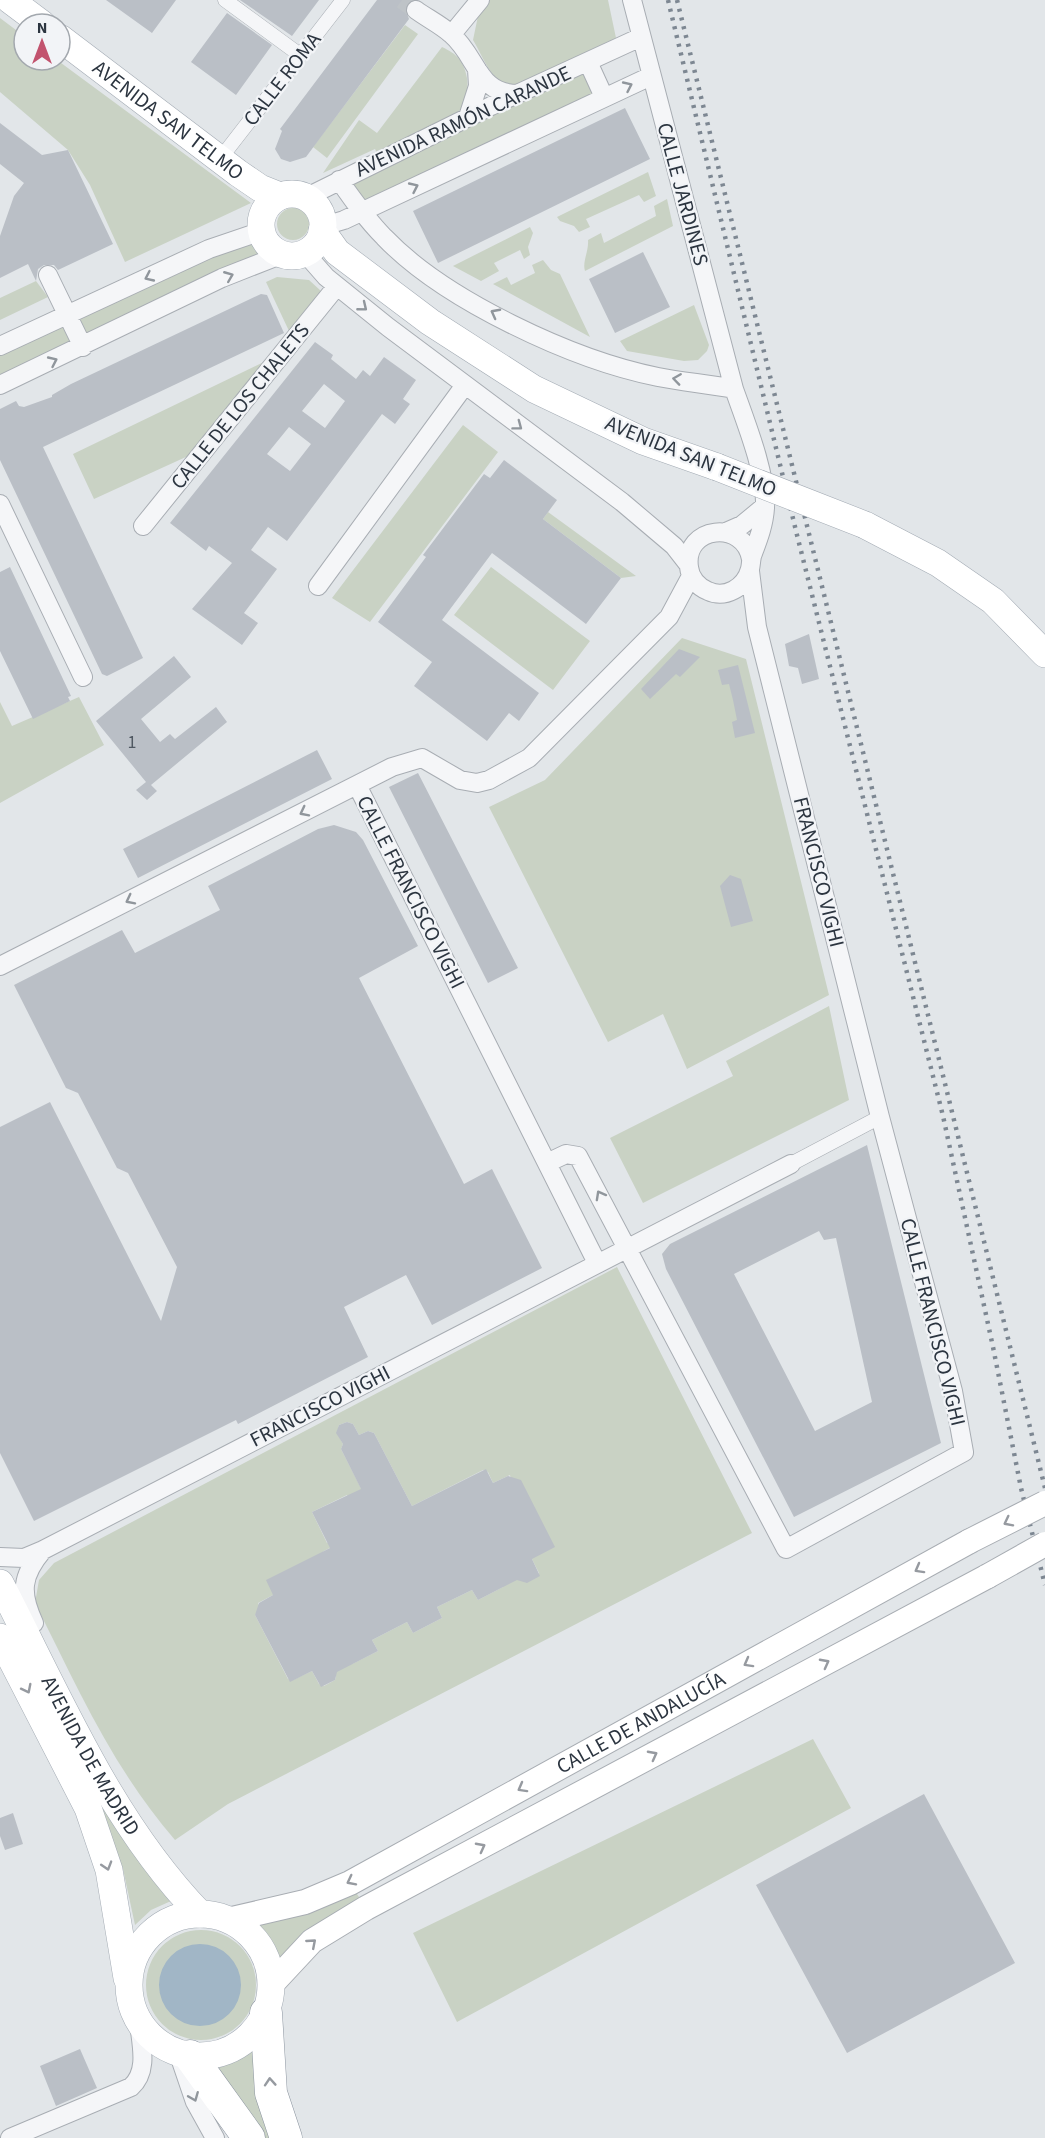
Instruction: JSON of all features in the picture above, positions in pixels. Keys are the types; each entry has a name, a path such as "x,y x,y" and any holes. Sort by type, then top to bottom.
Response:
{"highway":[{"path":"269,1999 271,2093 286,2138"},
{"path":"184,2054 249,2138"}],"main road":[{"path":"10,0 26,12"},
{"name":"AVENIDA SAN TELMO","path":"72,47 260,188 268,213 269,246 314,244 534,389 643,441 717,467 865,525 938,562 993,602 1045,654"},
{"name":"AVENIDA SAN TELMO","path":"72,64 252,196 268,213"},
{"path":"268,213 297,194 307,197 320,210 314,244"},
{"name":"CALLE DE ANDALUCÍA","path":"228,1920 305,1902 350,1883 970,1541 1045,1503"},
{"name":"CALLE DE ANDALUCÍA","path":"269,1999 312,1941 366,1908 1045,1545"},
{"name":"AVENIDA DE MADRID","path":"0,1583 117,1807 150,1857 200,1914"},
{"name":"AVENIDA DE MADRID","path":"0,1636 88,1808 110,1870 128,1984"},
{"path":"200,1914 228,1920 246,1930 260,1946 268,1965 269,1999 256,2029 243,2042 218,2053 184,2054 150,2036 139,2023 131,2004 128,1984 132,1962 142,1943 157,1929 178,1917 200,1914"}],"street":[{"path":"225,0 300,55"},
{"name":"CALLE ROMA","path":"220,159 343,0"},
{"path":"452,34 480,0"},
{"name":"CALLE JARDINES","path":"632,0 734,389 752,442 765,506"},
{"path":"416,10 452,34 488,85 501,94 518,94"},
{"name":"AVENIDA RAMÓN CARANDE","path":"307,197 468,117 641,37"},
{"name":"AVENIDA RAMÓN CARANDE","path":"588,62 604,97"},
{"path":"468,117 478,86 477,69"},
{"name":"AVENIDA RAMÓN CARANDE","path":"314,244 361,211 651,76"},
{"path":"339,180 361,211 386,239 442,285 551,343 604,363 658,377 734,389"},
{"path":"0,346 208,249 268,213"},
{"path":"0,385 83,347 222,278 314,244 337,286 622,502 674,546 697,585 719,593"},
{"path":"48,275 69,314 83,347"},
{"name":"CALLE DE LOS CHALETS","path":"143,526 337,286"},
{"path":"318,586 465,385"},
{"path":"0,504 83,677"},
{"path":"669,616 690,570 694,545 701,537 714,532 726,532 748,520 765,506"},
{"path":"357,785 392,767 422,758 460,780 477,783 489,780 529,758 669,616 693,601 738,588 750,565 760,535 765,506"},
{"path":"726,532 743,542 750,565"},
{"name":"FRANCISCO VIGHI","path":"750,565 758,627 880,1117"},
{"name":"FRANCISCO VIGHI","path":"719,593 740,601 749,610 758,627"},
{"name":"CALLE FRANCISCO VIGHI","path":"0,966 357,785 597,1263"},
{"path":"597,1263 880,1117"},
{"name":"CALLE FRANCISCO VIGHI","path":"547,1163 566,1154 578,1156 786,1549 964,1452 953,1391 880,1117"},
{"name":"FRANCISCO VIGHI","path":"0,1557 24,1558 44,1550 597,1263"},
{"path":"44,1550 30,1566 24,1602 40,1634 63,1704"},
{"path":"10,2138 131,2087 138,2080 142,2070 139,2023"},
{"path":"184,2054 195,2102 215,2138"}],"green space":[{"path":"490,0 608,0 616,38 514,86 506,84 489,69 473,40 478,16"},
{"path":"0,18 12,27 12,72 72,71 251,203 125,262 90,185 68,150 0,92"},
{"path":"405,25 418,34 327,158 313,147"},
{"path":"442,47 459,59 466,72 467,94 458,113 427,131 377,153 375,149 323,173 359,120 377,133"},
{"path":"588,62 604,97 361,211 339,180"},
{"path":"648,172 656,196 644,202 639,195 586,219 590,227 579,232 574,226 560,221 557,217"},
{"path":"667,199 673,226 585,271 588,240 601,233 604,243 656,216 654,206"},
{"path":"293,208 304,213 309,224 304,235 293,240 282,235 277,224 282,213"},
{"path":"530,227 533,233 528,247 530,255 524,259 520,250 494,263 499,271 481,281 453,266"},
{"path":"262,231 269,246 283,254 0,385 0,346"},
{"path":"543,260 551,270 560,274 590,337 493,284 507,277 511,285 535,273 532,265"},
{"path":"277,277 309,280 321,291 289,331 266,282"},
{"path":"36,281 48,297 0,320 0,298"},
{"path":"694,305 709,345 707,351 698,360 684,361 627,351 620,341"},
{"path":"268,360 188,456 94,499 73,454"},
{"path":"463,425 498,452 370,622 332,598"},
{"path":"548,512 636,576 621,578 543,519"},
{"path":"491,567 590,641 553,690 454,615"},
{"path":"682,638 746,659 829,995 687,1069 663,1014 608,1042 489,807 545,780"},
{"path":"79,697 104,745 0,803 0,702 12,726"},
{"path":"829,1006 849,1100 643,1203 610,1138 733,1076 726,1061"},
{"path":"617,1267 752,1533 228,1804 175,1840 114,1755 35,1603 39,1580 54,1563","holes":["347,1422 353,1424 359,1435 368,1431 374,1433 412,1506 483,1470 488,1472 493,1483 510,1475 532,1559 539,1573 537,1577 498,1577 503,1587 478,1600 472,1590 437,1607 442,1618 413,1633 407,1622 372,1640 378,1651 352,1664 330,1662 336,1676 335,1680 324,1686 319,1684 312,1671 293,1680 288,1679 255,1615 260,1608 258,1603 273,1595 324,1551 350,1537 348,1531 327,1543 312,1512 347,1495 357,1514 371,1508 341,1449 343,1444 337,1433 339,1425"]},
{"path":"813,1739 851,1808 457,2022 413,1933"},
{"path":"86,1771 124,1839 171,1901 151,1910 135,1925 123,1869"},
{"path":"350,1883 366,1908 271,1985 263,1955 258,1947 246,1933 228,1920"},
{"path":"201,1930 222,1934 240,1946 252,1964 256,1985 252,2006 240,2024 222,2036 201,2040 180,2036 162,2024 150,2006 146,1985 150,1964 162,1946 180,1934"},
{"path":"254,2047 276,2138 260,2138 211,2066 230,2061"}],"water":[{"path":"200,1944 216,1947 229,1956 238,1969 241,1985 238,2001 229,2014 216,2023 200,2026 184,2023 171,2014 162,2001 159,1985 162,1969 171,1956 184,1947"}],"building":[{"path":"106,0 176,0 152,33"},
{"path":"240,0 319,0 292,36"},
{"path":"377,0 411,0 405,8 409,19 306,157 290,162 281,159 275,149 282,131 280,129"},
{"path":"227,13 272,45 236,95 191,62"},
{"path":"625,108 650,159 438,263 413,211"},
{"path":"0,123 42,155 68,150 113,244 58,270 54,265 44,265 38,269 36,281 28,264 0,278 0,236 14,196 24,183 0,164"},
{"path":"643,252 670,307 615,333 589,279"},
{"path":"261,294 267,295 284,333 43,447 143,658 107,676 102,674 0,460 0,409 16,401 19,406 24,407 52,397 71,384"},
{"path":"315,342 333,355 331,359 356,379 363,370 370,376 384,357 416,380 403,399 410,404 395,424 382,414 287,541 268,527 251,550 277,569 244,613 258,623 242,645 192,609 232,563 209,546 206,551 170,523","holes":["324,384 345,401 325,428 302,411","289,427 311,444 290,471 267,454"]},
{"path":"504,460 557,500 543,519 621,578 586,624 492,553 442,620 539,693 519,721 509,713 487,741 414,686 432,662 378,622 426,557 423,555 484,474 490,478"},
{"path":"10,567 71,696 68,697 70,701 33,719 0,651 0,572"},
{"path":"809,634 819,679 802,684 798,668 789,666 785,644"},
{"path":"679,649 700,657 680,677 676,674 650,699 641,689"},
{"path":"174,656 191,677 141,719 160,742 170,734 175,739 216,707 227,722 151,785 157,791 147,800 136,790 146,782 96,721"},
{"path":"738,665 755,733 735,738 732,722 737,720 729,684 722,685 718,670"},
{"path":"317,750 332,779 138,878 123,849"},
{"path":"418,773 518,968 488,983 389,787"},
{"path":"334,825 356,832 363,840 418,946 359,978 464,1184 492,1169 542,1268 432,1325 406,1275 344,1307 368,1357 238,1424 236,1420 34,1521 0,1453 0,1127 50,1102 161,1321 177,1267 128,1173 117,1168 78,1093 66,1088 14,985 122,930 135,953 220,910 208,886 318,829"},
{"path":"730,875 741,879 753,921 731,927 720,886"},
{"path":"867,1145 941,1443 794,1517 666,1269 662,1254 670,1244","holes":["819,1231 824,1240 836,1238 872,1402 815,1431 734,1274"]},
{"path":"347,1422 353,1424 359,1435 368,1431 374,1433 412,1506 486,1469 493,1483 508,1476 521,1480 555,1547 532,1559 540,1576 527,1583 517,1580 478,1600 472,1590 437,1607 442,1618 413,1633 407,1622 372,1640 378,1651 337,1672 335,1680 321,1687 312,1671 290,1682 255,1615 259,1603 273,1595 266,1580 330,1548 312,1512 361,1489 341,1449 343,1444 336,1433 339,1425"},
{"path":"924,1794 1015,1963 847,2053 756,1885"},
{"path":"13,1813 23,1844 5,1850 0,1836 0,1818"},
{"path":"80,2049 97,2088 56,2106 40,2066"}],"tunnel":[{"path":"402,0 416,10"}],"railway":[{"path":"668,0 797,535 943,1116 1021,1488 1045,1585"},
{"path":"677,0 1045,1488"}]}
